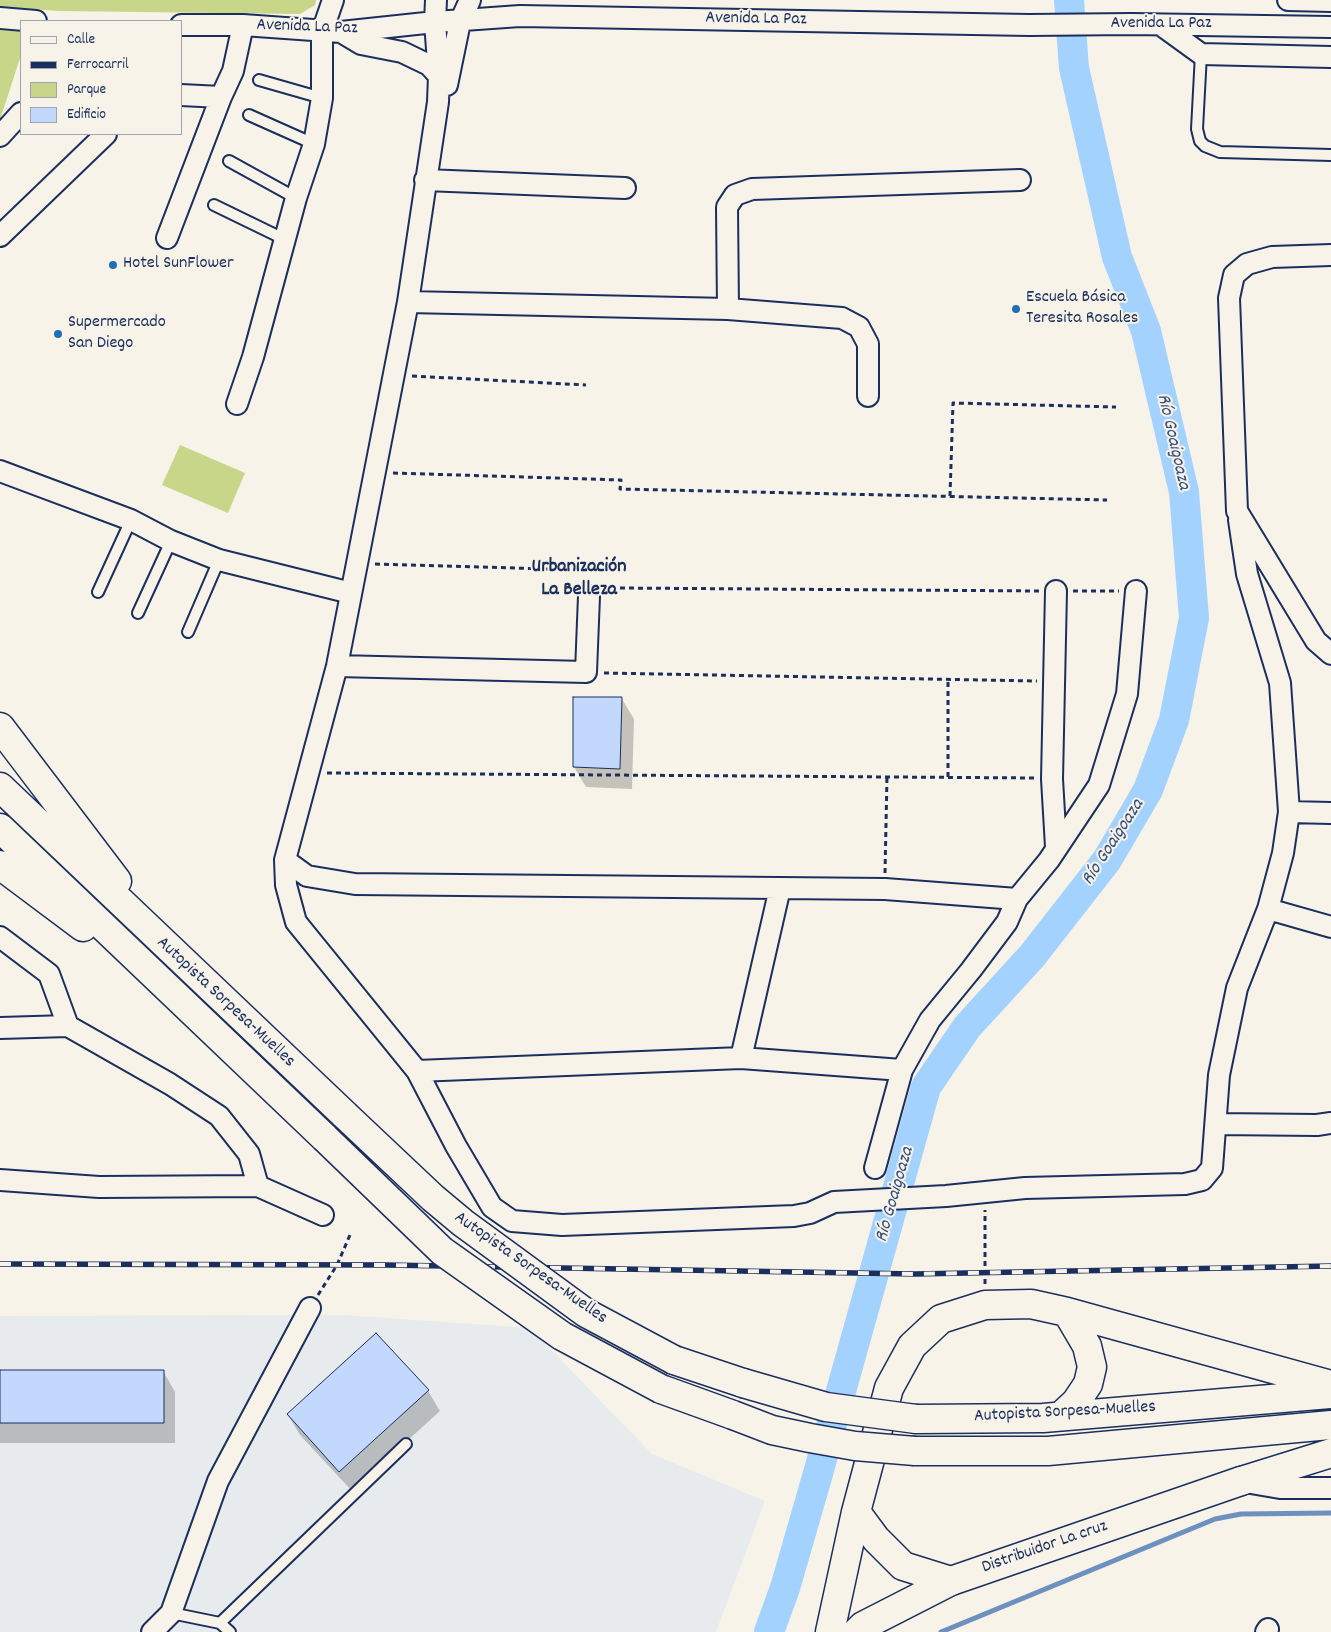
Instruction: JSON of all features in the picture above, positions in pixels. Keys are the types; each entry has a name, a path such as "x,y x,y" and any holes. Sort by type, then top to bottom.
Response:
{"main road":[{"path":"0,727 171,952"},
{"name":"Autopista Sorpesa-Muelles","path":"0,786 171,952 433,1198 586,1313 674,1360 743,1383 826,1407 916,1419 1043,1418 1331,1394"},
{"name":"Autopista Sorpesa-Muelles","path":"0,828 191,1008 442,1251 562,1336 662,1389 772,1430 855,1446 914,1451 1048,1451 1331,1425"},
{"path":"0,865 191,1008"},
{"path":"830,1632 856,1512 889,1388 912,1346 941,1320 985,1305 1031,1304 1067,1312 1331,1386"},
{"path":"1061,1416 1076,1402 1088,1384 1092,1367 1087,1346 1067,1312"},
{"path":"1212,1436 1240,1444 1250,1454 1251,1464 1241,1481"},
{"name":"Distribuidor La cruz","path":"857,1632 863,1626 951,1581 1241,1481 1331,1453"},
{"path":"856,1512 876,1539 903,1566 951,1581"}],"street":[{"path":"237,404 253,357 296,198 314,144 332,32 333,0"},
{"path":"436,0 435,22 439,76 438,102 408,302 337,666 285,860 286,885 296,922 417,1071 456,1146 492,1207 512,1221 562,1225 794,1216 810,1213 834,1202 946,1196 1026,1188 1185,1184 1202,1180 1212,1168 1217,1124 1219,1075 1237,988 1268,909 1283,853 1289,812 1280,683 1247,574 1237,511 1229,298 1234,275 1248,264 1272,256 1331,255"},
{"path":"438,102 446,89 460,22 470,0"},
{"path":"1288,0 1331,1"},
{"name":"Avenida La Paz","path":"182,25 243,26 332,32 520,16 1029,25 1161,24 1331,27"},
{"path":"0,18 24,20"},
{"path":"1161,24 1201,54 1331,56"},
{"path":"182,30 214,25"},
{"path":"167,238 221,97 233,71 243,26"},
{"path":"332,32 360,44 402,52 429,65 439,76"},
{"path":"182,95 221,97"},
{"path":"0,136 20,114"},
{"path":"0,236 105,135"},
{"path":"426,180 625,188"},
{"path":"728,309 727,206 735,195 752,189 1020,180"},
{"path":"408,302 728,309 842,318 860,327 868,344 868,396"},
{"path":"0,471 131,520 171,541 218,560 351,594"},
{"path":"1237,511 1316,641 1331,654"},
{"path":"1056,591 1052,779 1056,847"},
{"path":"874,1168 902,1070 930,1020 972,970 1007,922 1017,899 1045,866 1099,785 1127,694 1136,591"},
{"path":"337,666 586,672 589,596"},
{"path":"1289,812 1331,812"},
{"path":"285,860 307,876 355,884 885,889 1017,899"},
{"path":"740,1058 780,888"},
{"path":"1268,909 1331,927"},
{"path":"0,936 49,974 68,1026"},
{"path":"0,1028 68,1026 170,1084 219,1116 249,1154 258,1186"},
{"path":"417,1071 740,1058 902,1070"},
{"path":"1217,1124 1317,1125 1331,1123"},
{"path":"0,1180 99,1187 258,1186 323,1215"},
{"path":"152,1632 172,1613 218,1481 310,1308"},
{"path":"1241,1481 1280,1488 1331,1488"}],"lane":[{"path":"1201,54 1197,129 1200,141 1206,146 1220,152 1331,155"},
{"path":"259,80 322,98"},
{"path":"249,116 314,144"},
{"path":"229,161 296,198"},
{"path":"214,206 286,240"},
{"path":"98,592 131,520"},
{"path":"138,612 171,541"},
{"path":"188,632 218,560"},
{"path":"220,1623 406,1444"},
{"path":"172,1613 220,1623 230,1632"}],"path":[{"path":"394,374 586,385"},
{"path":"950,496 953,402 1116,407"},
{"path":"375,471 408,474 622,480 620,488 1107,500"},
{"path":"357,563 584,570"},
{"path":"620,588 1136,591"},
{"path":"586,672 1053,681"},
{"path":"948,680 948,777"},
{"path":"308,773 887,776 1052,779"},
{"path":"885,889 887,776"},
{"path":"985,1305 986,1192"},
{"path":"310,1308 337,1265 350,1235"}],"shaded area":[{"path":"343,1315 530,1328 652,1454 765,1501 716,1632 0,1632 0,1316"}],"green space":[{"path":"0,0 316,1 315,5 300,14 58,11 0,7"},
{"path":"0,30 20,31 20,58 0,120"},
{"path":"180,445 245,473 228,513 162,485"}],"building":[{"path":"573,697 622,697 620,769 573,767"},
{"path":"376,1333 429,1390 339,1472 287,1414"},
{"path":"0,1370 164,1370 164,1423 0,1423"}],"waterway":[{"name":"Río Goaigoaza","path":"769,1632 785,1588 817,1477 926,1087 967,1027 1032,956 1107,860 1148,790 1174,720 1194,618 1184,492 1146,331 1117,257 1074,68 1069,0"},
{"path":"941,1632 1215,1519 1241,1514 1331,1513"}],"railway":[{"path":"0,1264 386,1265 915,1274 1331,1266"}],"place":[{"name":"Hotel SunFlower","path":"113,265"},
{"name":"Escuela Básica Teresita Rosales","path":"1016,309"},
{"name":"Supermercado San Diego","path":"58,334"}],"district":[{"name":"Urbanización La Belleza","path":"579,580"}]}
